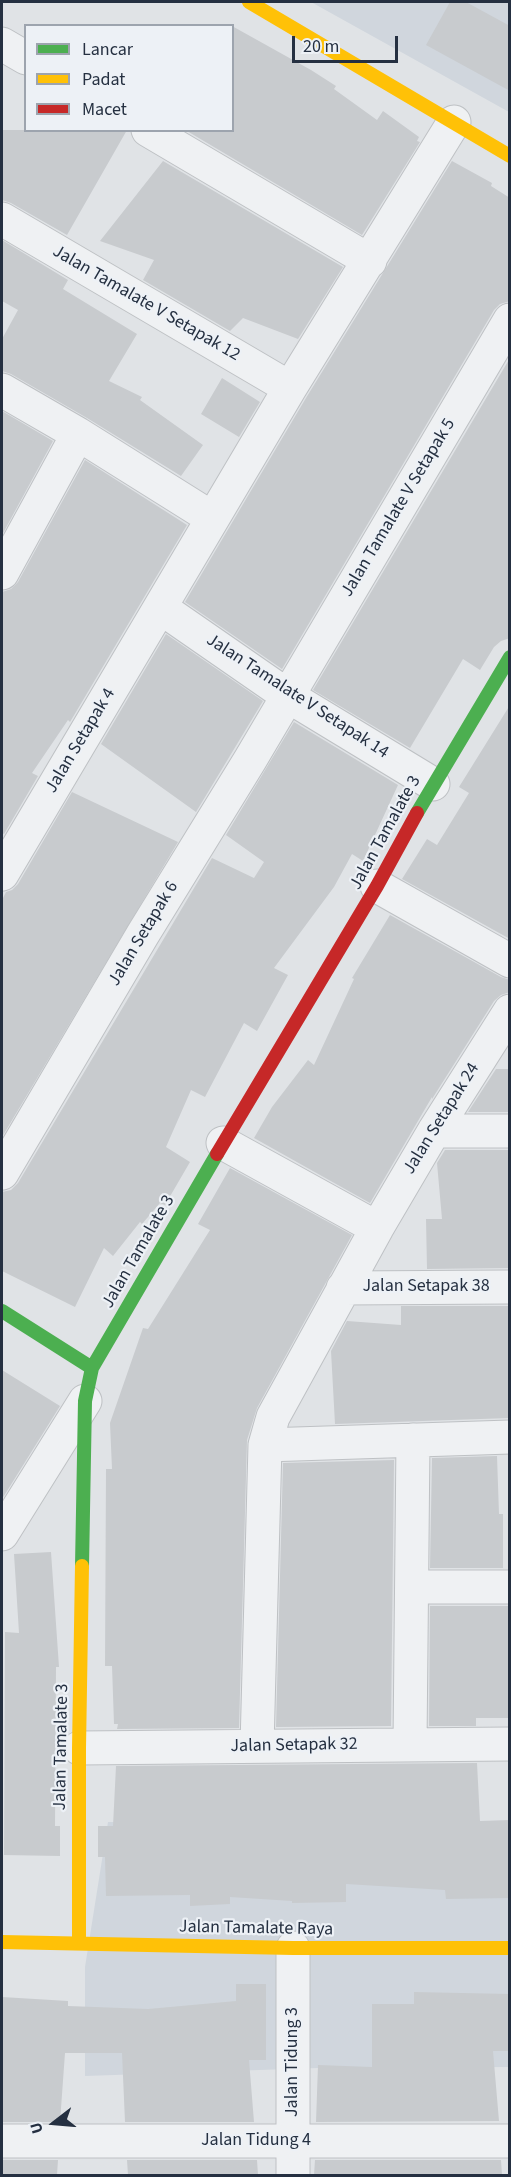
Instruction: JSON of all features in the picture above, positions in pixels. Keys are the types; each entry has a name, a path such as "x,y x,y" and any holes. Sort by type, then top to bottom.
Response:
{"street":[{"path":"249,2 510,156"},
{"path":"2,44 24,57"},
{"name":"Jalan Setapak 4","path":"2,874 290,388 454,122"},
{"path":"151,132 370,261"},
{"name":"Jalan Tamalate V Setapak 12","path":"2,219 290,388"},
{"name":"Jalan Tamalate V Setapak 5","path":"288,696 510,320"},
{"path":"2,390 78,434 212,518"},
{"path":"2,573 78,434"},
{"name":"Jalan Tamalate V Setapak 14","path":"161,608 288,696 433,784"},
{"name":"Jalan Tamalate 3","path":"79,1943 79,1748 85,1401 92,1368 377,886 433,784 510,657"},
{"name":"Jalan Setapak 6","path":"2,1173 288,696"},
{"path":"377,886 510,962"},
{"name":"Jalan Setapak 24","path":"257,1746 265,1445 273,1417 377,1228 434,1131 510,1011"},
{"path":"434,1131 510,1131"},
{"path":"223,1143 377,1228"},
{"name":"Jalan Setapak 38","path":"343,1288 510,1287"},
{"path":"2,1311 92,1368"},
{"path":"2,1534 85,1401"},
{"path":"265,1445 510,1437"},
{"path":"410,1744 413,1440"},
{"path":"412,1587 510,1587"},
{"name":"Jalan Setapak 32","path":"79,1748 510,1744"},
{"name":"Jalan Tamalate Raya","path":"2,1942 293,1948 510,1948"},
{"name":"Jalan Tidung 3","path":"293,1948 293,2175"},
{"name":"Jalan Tidung 4","path":"2,2141 510,2141"}],"shaded area":[{"path":"311,2 509,2 509,112"},
{"path":"108,1822 509,1824 509,2067 318,2068 85,2076 85,1967"}],"building":[{"path":"450,2 466,2 510,26 510,91 426,45"},
{"path":"234,27 336,86 334,89 377,120 383,111 419,137 417,141 420,142 362,235 189,132 234,132"},
{"path":"2,130 126,132 67,235 2,200"},
{"path":"163,161 343,267 298,339 243,318 230,331 143,280 154,260 100,241"},
{"path":"452,161 492,183 491,186 510,198 510,301 500,304 494,310 282,669 185,602 306,398"},
{"path":"2,240 68,280 63,289 137,334 109,381 142,397 140,400 203,445 181,476 87,418 2,371 2,339 18,310 2,301"},
{"path":"510,358 510,638 494,647 480,670 463,659 410,748 313,690"},
{"path":"222,378 260,402 239,437 201,414"},
{"path":"2,411 53,441 2,535"},
{"path":"85,460 187,525 70,722 68,720 32,773 38,776 4,834 2,833 2,592 11,589 18,582"},
{"path":"166,634 263,701 196,812 101,744"},
{"path":"510,705 510,939 402,879 427,839 437,845 469,793 459,787"},
{"path":"294,722 398,785 363,861 352,854 334,887 274,968 288,975 257,1031 244,1023 205,1097 191,1090 166,1147 190,1162 165,1205 160,1203 142,1224 140,1222 113,1256 104,1248 75,1307 2,1271 2,1192 11,1190 18,1183 212,858 254,878 264,862 226,835"},
{"path":"72,792 178,842 2,1137 2,900 6,892 18,884"},
{"path":"390,915 510,980 510,992 494,1001 432,1099 432,1097 370,1203 254,1138 272,1107 308,1060 314,1065 354,979 352,978"},
{"path":"496,1069 510,1069 510,1112 468,1112"},
{"path":"445,1150 510,1150 510,1268 427,1269 426,1219 442,1219 437,1163"},
{"path":"230,1168 352,1235 257,1408 247,1440 239,1728 117,1729 118,1724 114,1724 112,1666 105,1666 106,1469 112,1469 110,1423 143,1328 148,1329 210,1230 198,1224"},
{"path":"401,1306 510,1306 510,1418 335,1424 331,1351 347,1321 401,1325"},
{"path":"2,1370 60,1406 2,1499"},
{"path":"497,1456 499,1514 503,1514 503,1568 430,1568 432,1458"},
{"path":"394,1460 391,1726 276,1727 283,1463"},
{"path":"51,1552 59,1667 56,1667 55,1826 60,1826 60,1856 4,1855 5,1632 19,1633 14,1554"},
{"path":"430,1606 510,1606 510,1718 476,1718 476,1726 429,1726"},
{"path":"477,1763 480,1821 510,1820 510,1898 446,1899 445,1890 346,1884 346,1902 292,1903 292,1901 230,1897 230,1904 190,1906 190,1895 106,1896 105,1857 98,1857 98,1826 113,1826 116,1766"},
{"path":"236,1984 266,1984 266,2060 249,2060 254,2122 125,2122 122,2053 65,2053 60,2122 2,2122 2,1997 68,2001 68,2006 148,2009 236,2001"},
{"path":"414,1992 510,1994 510,2051 493,2051 499,2121 316,2122 318,2065 372,2067 372,2004 414,2004"},
{"path":"2,2160 58,2160 57,2175 2,2175"},
{"path":"127,2160 257,2160 258,2175 128,2175"},
{"path":"315,2160 501,2160 502,2175 314,2175"}],"traffic: fast":[{"path":"417,813 510,657"},
{"path":"82,1566 85,1401 92,1368 217,1154"},
{"path":"2,1311 92,1368"}],"traffic: slow":[{"path":"249,2 510,156"},
{"path":"79,1943 82,1566"},
{"path":"2,1942 293,1948 510,1948"}],"traffic: jam":[{"path":"217,1154 377,886 417,813"}]}
